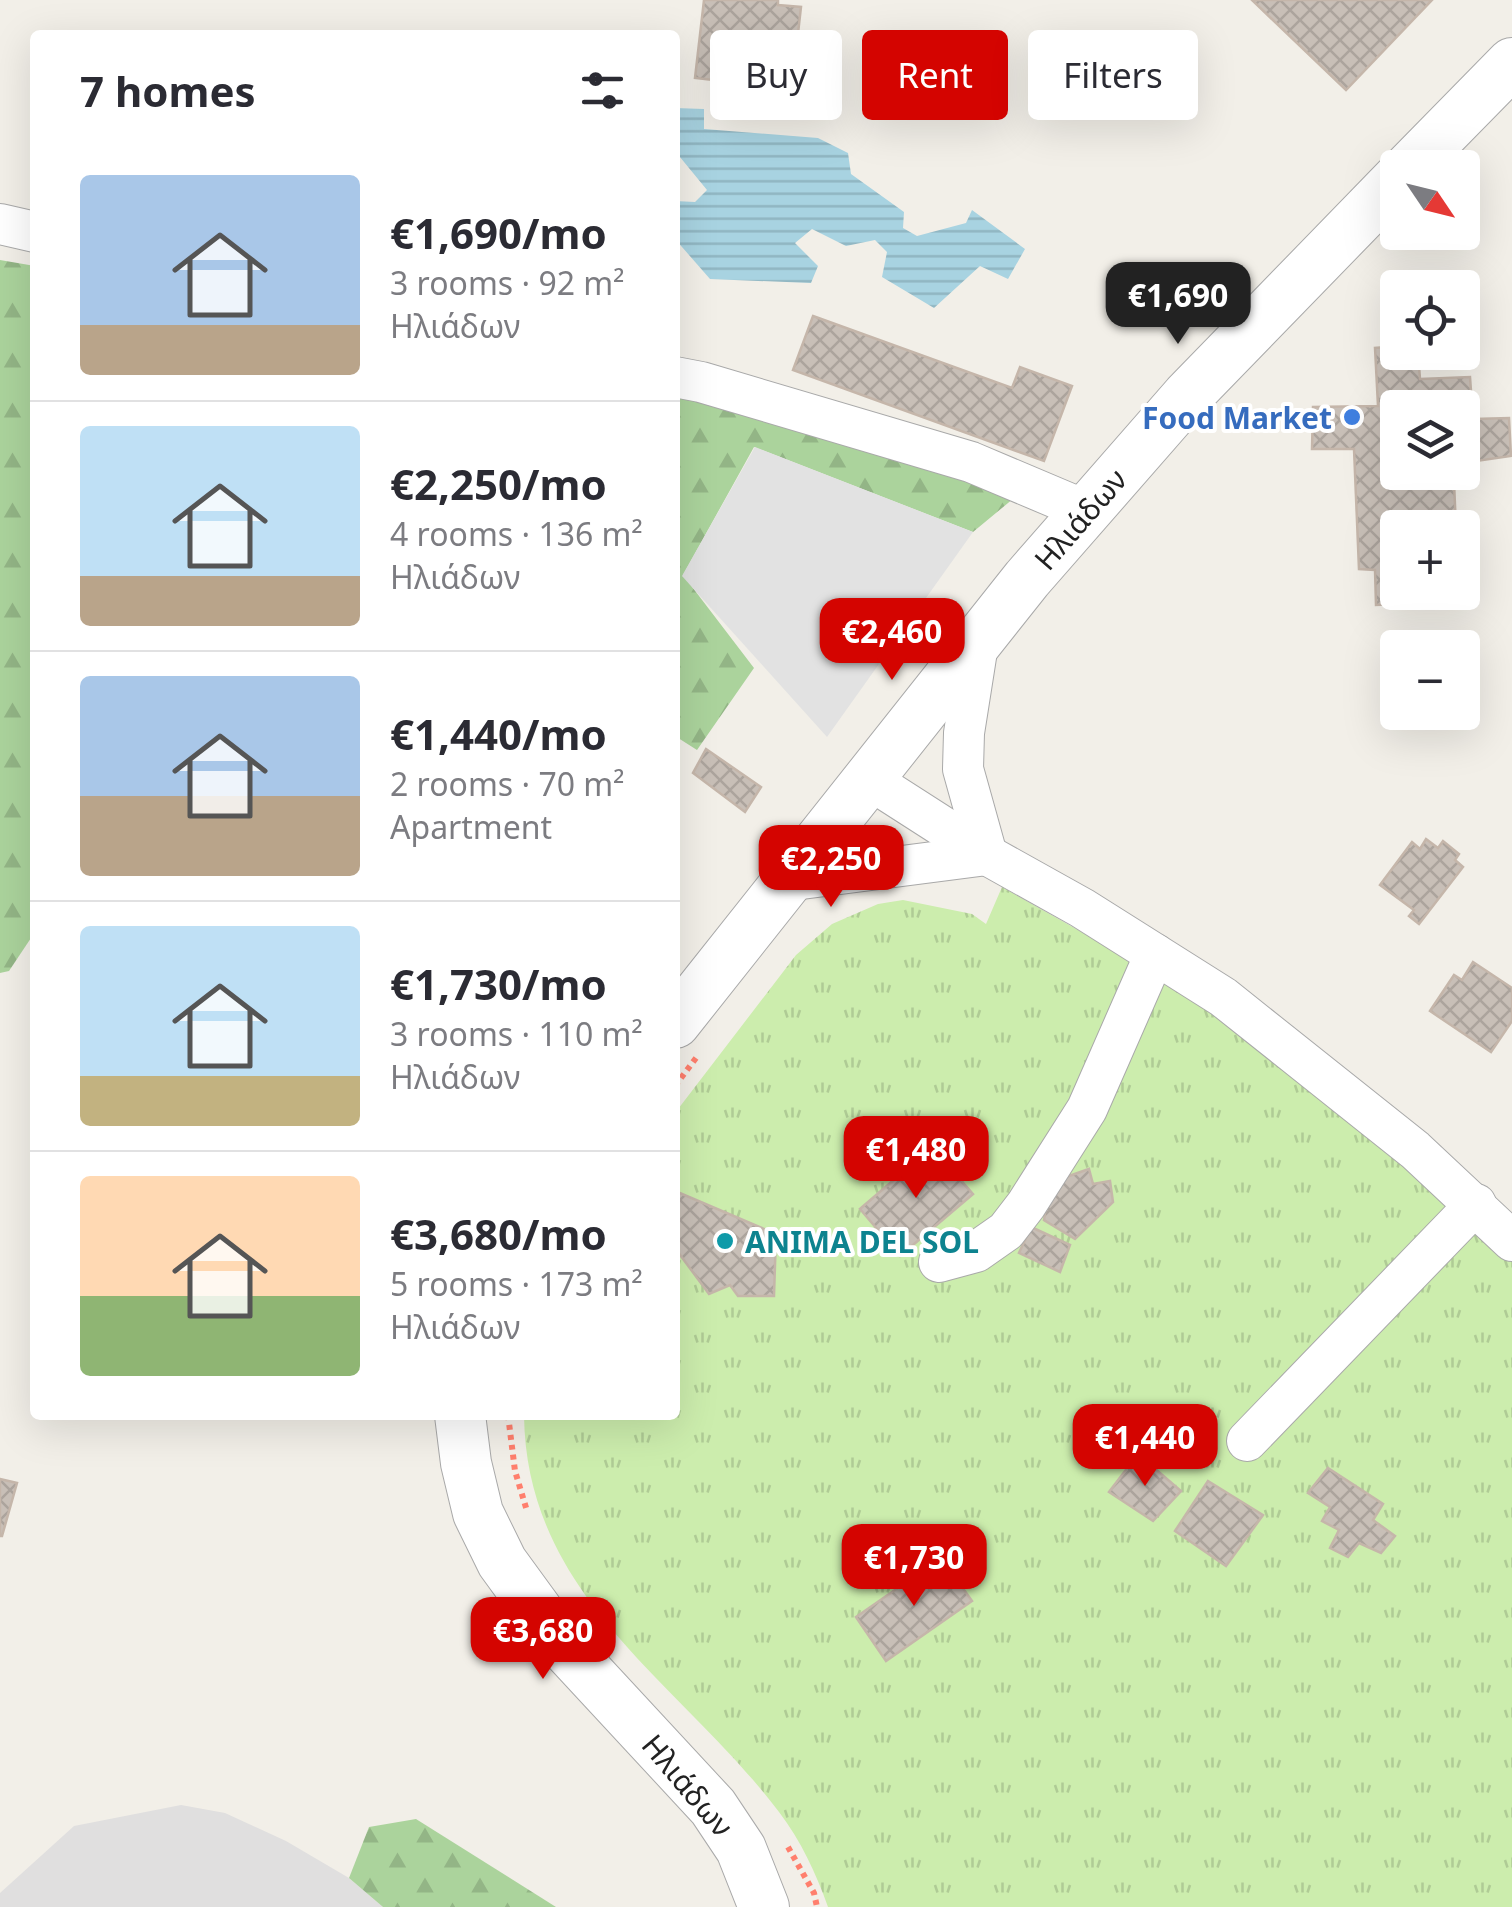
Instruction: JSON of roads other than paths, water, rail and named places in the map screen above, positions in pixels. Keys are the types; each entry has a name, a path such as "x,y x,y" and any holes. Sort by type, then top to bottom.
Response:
{"street":[{"path":"1427,150 1512,64"},
{"name":"Ηλιάδων","path":"680,1017 979,638 1087,511 1187,396 1380,198"},
{"path":"0,224 30,231"},
{"path":"680,378 972,462 1087,511"},
{"path":"979,638 964,733 963,770 987,855"},
{"path":"867,778 1223,997 1415,1150 1512,1240"},
{"path":"786,881 987,855"},
{"path":"939,1262 976,1252 1006,1230 1026,1205 1087,1109 1154,954"},
{"path":"1247,1441 1476,1204"},
{"name":"Ηλιάδων","path":"461,1420 478,1513 502,1562 562,1643 713,1806 741,1849 764,1907"}],"water":[{"path":"680,108 704,109 704,129 818,138 848,153 851,174 904,212 903,228 917,236 966,223 972,210 1025,249 1008,279 980,266 934,308 882,277 887,252 875,240 846,246 812,229 795,243 818,266 811,283 710,279 680,245 680,201 695,202 707,190 680,157"}],"place":[{"name":"Food Market","path":"1352,417"},
{"name":"ANIMA DEL SOL","path":"725,1241"}]}
